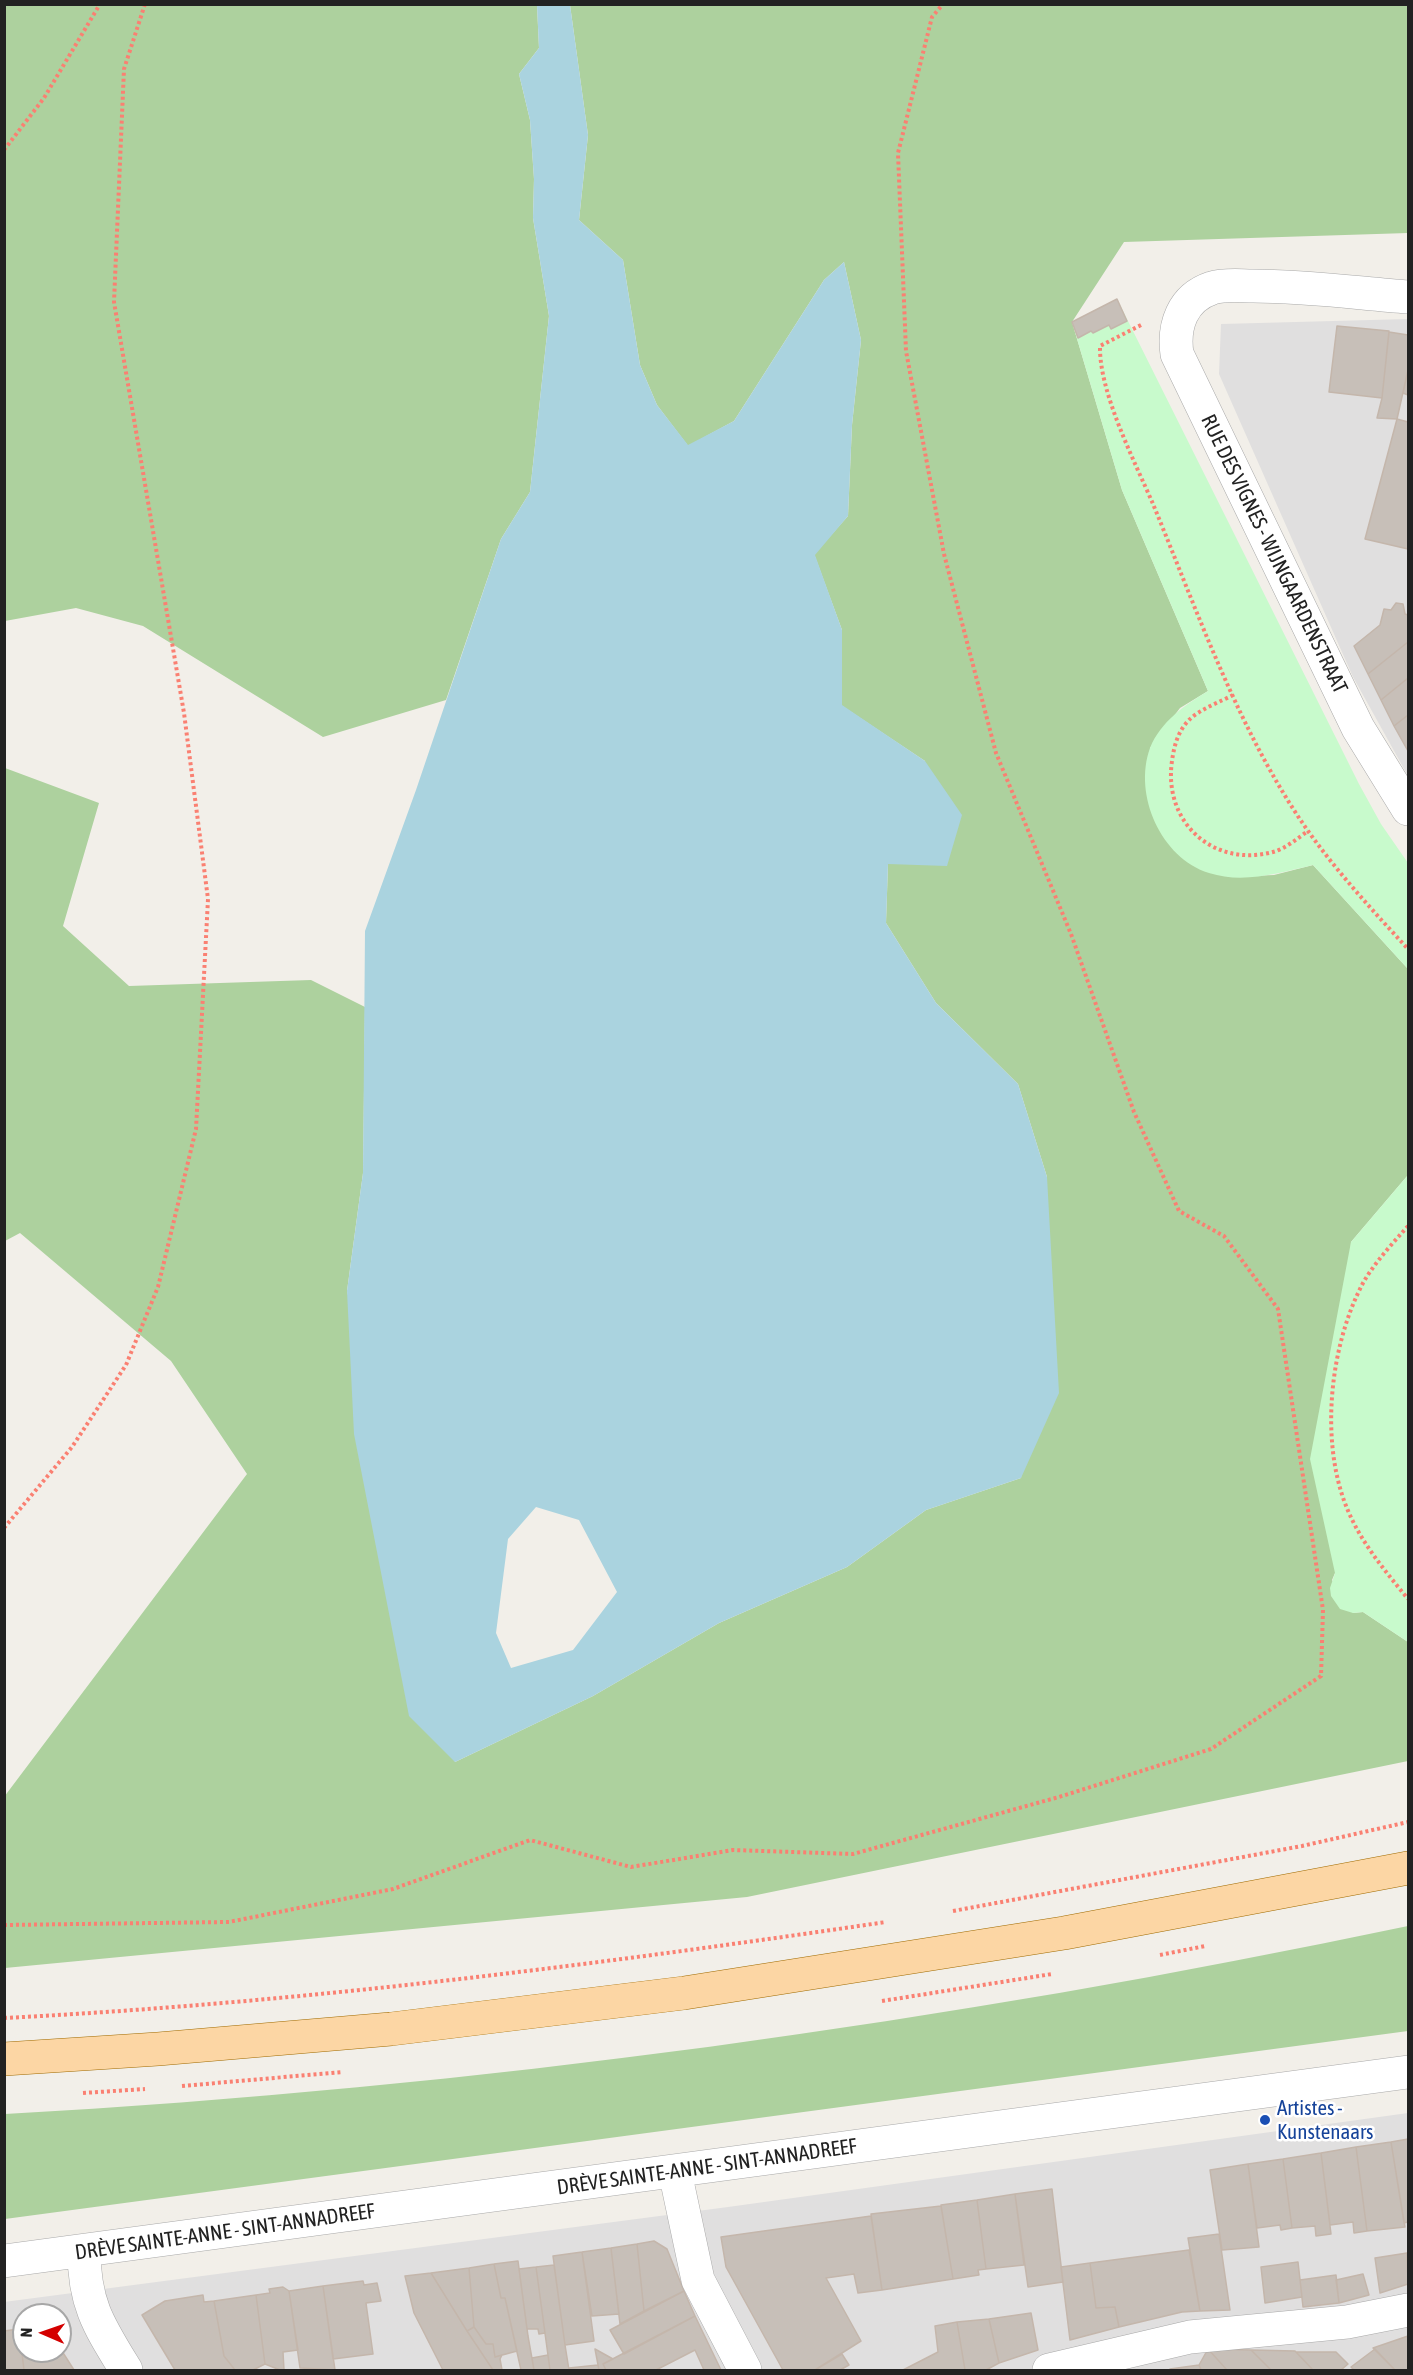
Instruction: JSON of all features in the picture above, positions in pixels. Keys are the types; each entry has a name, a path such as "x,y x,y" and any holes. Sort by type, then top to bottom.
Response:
{"main road":[{"path":"4,2059 158,2049 391,2029 684,1993 1065,1933 1406,1867"}],"street":[{"name":"RUE DES VIGNES - WIJNGAARDENSTRAAT","path":"1408,297 1275,286 1213,288 1198,295 1185,306 1178,322 1175,338 1177,354 1358,728 1408,809"},
{"name":"DRÈVE SAINTE-ANNE - SINT-ANNADREEF","path":"4,2261 1408,2072"},
{"path":"675,2172 698,2280 745,2370"},
{"path":"84,2251 85,2286 89,2303 126,2370"},
{"path":"1049,2370 1190,2337 1336,2323 1408,2310"}],"path":[{"path":"4,150 44,98 100,4"},
{"path":"4,1528 72,1447 126,1365 158,1287 196,1129 208,899 184,714 114,302 124,69 145,4"},
{"path":"4,1925 229,1922 393,1889 530,1840 631,1867 733,1850 853,1854 1059,1797 1211,1749 1321,1676 1323,1610 1278,1309 1224,1236 1179,1211 1134,1112 1071,934 996,753 944,554 906,351 897,153 932,17 943,4"},
{"path":"1131,330 1101,346 1100,367 1127,443 1233,694 1308,831 1370,908 1408,949"},
{"path":"1233,694 1190,719 1174,743 1169,781 1175,807 1193,833 1212,847 1242,856 1275,852 1308,831"},
{"path":"1408,1226 1364,1282 1337,1354 1331,1395 1336,1477 1348,1513 1374,1558 1408,1599"},
{"path":"952,1911 1302,1846 1408,1822"},
{"path":"4,2018 104,2012 434,1982 600,1962 894,1920"}],"shaded area":[{"path":"1408,319 1408,776 1353,677 1219,374 1221,324"},
{"path":"1408,2113 1408,2370 5,2370 4,2302 728,2207"}],"green space":[{"path":"5,5 537,5 539,48 519,74 530,120 534,179 533,218 549,316 530,492 501,539 446,700 323,737 143,626 76,608 5,621"},
{"path":"570,5 1408,5 1408,233 1124,242 1072,322 1122,490 1208,691 1180,708 1150,748 1228,877 1274,875 1313,865 1408,969 1408,1175 1351,1242 1335,1573 1332,1580 1353,1613 1363,1612 1408,1642 1408,1761 747,1897 5,1968 4,1797 247,1474 171,1361 20,1233 5,1241 5,768 99,803 63,926 129,986 311,980 365,1007 363,1173 347,1291 455,1762 593,1696 719,1623 847,1567 926,1510 1021,1478 1047,1177 1018,1084 936,1003 886,923 888,864 925,761 842,706 842,630 814,554 848,516 852,425 861,340 844,262 824,280 734,421 688,446 657,405 640,365 623,260 579,220 588,135"},
{"path":"1117,299 1359,784 1381,824 1408,863 1408,969 1313,865 1274,874 1235,878 1209,873 1192,865 1177,854 1155,822 1145,785 1150,748 1167,722 1182,708 1208,691 1122,490 1072,322"},
{"path":"1408,1175 1408,1642 1363,1612 1353,1613 1340,1609 1331,1596 1330,1588 1335,1573 1310,1459 1351,1242"},
{"path":"1408,1926 1408,2031 5,2219 5,2114 357,2087 534,2069 710,2047 1061,1993"}],"water":[{"path":"537,5 570,5 588,135 579,220 623,260 640,365 657,405 688,445 734,421 824,280 844,262 861,340 852,425 848,516 815,555 842,630 842,705 925,761 962,815 947,866 888,864 886,923 936,1003 1018,1084 1047,1177 1059,1393 1021,1478 926,1510 847,1567 719,1623 593,1696 455,1762 409,1716 354,1434 347,1291 363,1173 365,931 416,790 501,539 530,492 549,316 533,218 534,179 530,120 519,74 539,48","holes":["536,1507 579,1520 617,1592 573,1650 511,1668 496,1633 508,1539"]}],"building":[{"path":"1117,299 1127,321 1111,329 1109,325 1093,333 1091,331 1078,338 1072,322"},
{"path":"1337,326 1389,331 1382,398 1329,392"},
{"path":"1389,332 1408,335 1408,370 1397,419 1377,418 1382,398"},
{"path":"1408,370 1408,395 1403,393"},
{"path":"1397,419 1408,422 1408,549 1365,539"},
{"path":"1396,603 1403,604 1405,614 1408,615 1408,642 1368,674 1354,646 1380,625 1384,609 1391,610"},
{"path":"1408,642 1408,678 1381,700 1368,674"},
{"path":"1408,678 1408,715 1394,726 1381,700"},
{"path":"1408,715 1408,751 1394,726"},
{"path":"1408,2139 1408,2222 1404,2223 1391,2142"},
{"path":"1391,2142 1405,2227 1367,2231 1356,2147"},
{"path":"1356,2147 1367,2231 1354,2233 1353,2222 1330,2225 1321,2153"},
{"path":"1321,2153 1331,2234 1316,2236 1315,2226 1292,2228 1283,2159"},
{"path":"1283,2159 1292,2228 1281,2230 1280,2225 1257,2228 1248,2164"},
{"path":"1248,2164 1259,2247 1222,2250 1210,2170"},
{"path":"1052,2189 1063,2282 1028,2287 1015,2194"},
{"path":"1015,2194 1024,2265 986,2269 977,2200"},
{"path":"977,2200 986,2269 978,2270 979,2275 953,2279 941,2205"},
{"path":"941,2206 953,2279 882,2290 871,2214"},
{"path":"871,2216 882,2290 858,2293 854,2274 826,2278 861,2341 815,2370 783,2370 726,2267 721,2237"},
{"path":"1219,2234 1230,2310 1200,2311 1188,2238"},
{"path":"654,2241 667,2249 684,2291 644,2311 637,2244"},
{"path":"637,2244 644,2311 620,2324 611,2248"},
{"path":"611,2248 619,2314 592,2316 582,2252"},
{"path":"1189,2250 1200,2311 1182,2312 1119,2327 1115,2307 1096,2308 1090,2263"},
{"path":"582,2252 594,2341 565,2345 553,2256"},
{"path":"1407,2253 1408,2284 1380,2293 1375,2258"},
{"path":"518,2261 534,2370 521,2370 505,2298 501,2298 494,2264"},
{"path":"1298,2262 1302,2297 1265,2303 1261,2267"},
{"path":"1090,2263 1096,2308 1115,2307 1119,2327 1070,2340 1061,2267"},
{"path":"494,2264 501,2298 505,2298 517,2351 495,2357 493,2344 486,2344 474,2327 469,2268"},
{"path":"554,2265 569,2370 550,2370 536,2267"},
{"path":"536,2267 545,2333 539,2334 538,2329 527,2329 519,2269"},
{"path":"469,2268 474,2327 467,2331 431,2273"},
{"path":"431,2273 493,2370 443,2370 414,2313 405,2276"},
{"path":"1363,2274 1369,2295 1339,2303 1336,2280"},
{"path":"1336,2275 1339,2303 1303,2307 1300,2280"},
{"path":"363,2281 364,2285 377,2283 381,2301 366,2303 373,2354 333,2359 323,2286"},
{"path":"323,2286 335,2370 300,2368 289,2291"},
{"path":"283,2287 289,2291 298,2350 283,2352 284,2370 280,2370 265,2364 256,2295 270,2293 269,2289"},
{"path":"684,2291 695,2316 624,2354 610,2330"},
{"path":"203,2295 204,2302 214,2301 224,2356 235,2370 175,2370 142,2315 165,2301"},
{"path":"256,2295 265,2364 253,2370 235,2370 224,2356 214,2301"},
{"path":"1031,2313 1038,2350 999,2363 989,2319"},
{"path":"695,2316 721,2370 704,2370 695,2350 656,2370 606,2370 603,2364"},
{"path":"989,2319 999,2363 986,2370 965,2370 957,2322"},
{"path":"957,2322 965,2370 903,2370 938,2352 935,2326"},
{"path":"474,2327 486,2344 493,2344 495,2357 502,2355 500,2359 502,2370 493,2370 467,2331"},
{"path":"12,2330 12,2363 23,2363 24,2370 4,2370 4,2331"},
{"path":"1408,2336 1408,2370 1395,2370 1373,2348"},
{"path":"595,2349 613,2359 603,2364 606,2370 599,2370"},
{"path":"1208,2349 1227,2370 1201,2370 1199,2365"},
{"path":"1208,2349 1251,2350 1271,2370 1227,2370"},
{"path":"1375,2349 1395,2370 1354,2370 1351,2367"},
{"path":"1251,2350 1295,2351 1313,2370 1271,2370"},
{"path":"1296,2352 1336,2352 1348,2364 1341,2370 1313,2370"},
{"path":"842,2354 849,2365 840,2370 815,2370"},
{"path":"548,2355 550,2370 534,2370 532,2358"},
{"path":"23,2363 70,2363 74,2370 24,2370"},
{"path":"598,2365 599,2370 569,2370 569,2368"},
{"path":"1199,2365 1201,2370 1170,2369"}],"place":[{"name":"Artistes - Kunstenaars","path":"1265,2120"}]}
